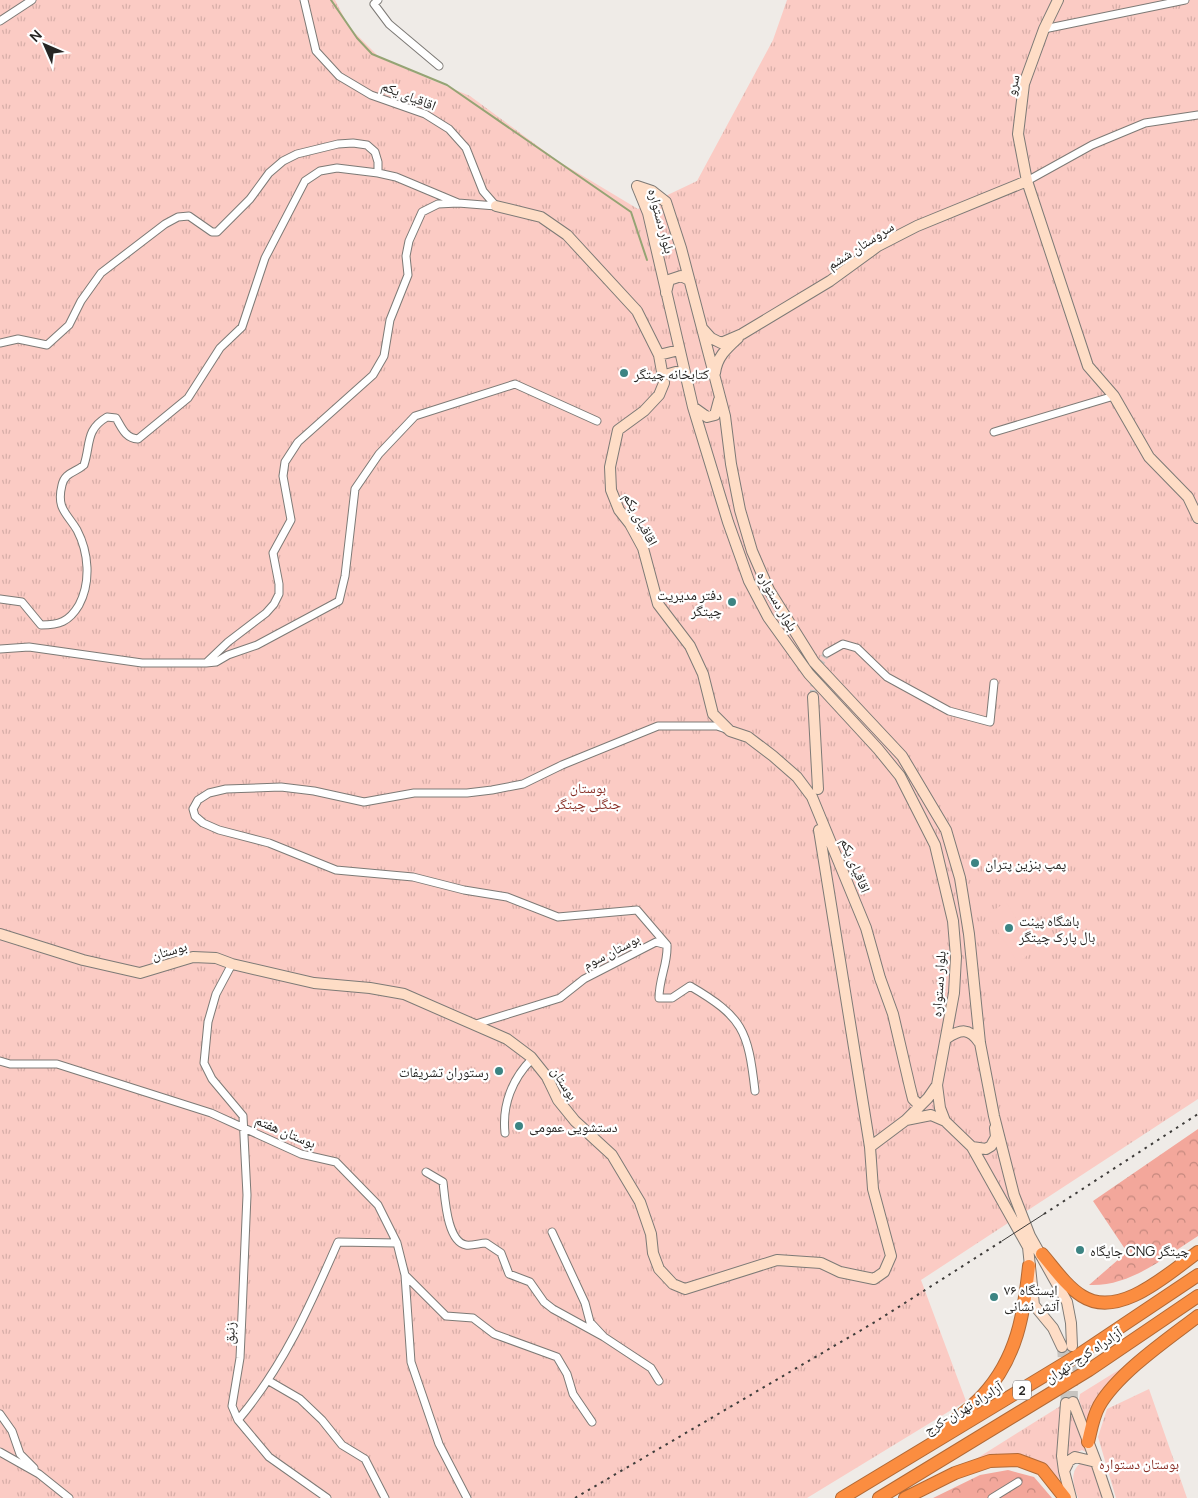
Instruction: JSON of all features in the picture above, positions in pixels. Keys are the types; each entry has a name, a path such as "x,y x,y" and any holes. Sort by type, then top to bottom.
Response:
{"highway":[{"path":"1042,1254 1072,1288 1097,1303 1118,1301 1132,1297 1198,1252"},
{"path":"841,1498 940,1433 982,1396 1008,1359 1015,1343 1025,1305 1029,1266"},
{"name":"آزادراه تهران-کرج","path":"841,1498 1077,1356 1198,1275"},
{"name":"آزادراه کرج-تهران","path":"879,1498 1089,1370 1198,1296"},
{"path":"1088,1442 1098,1407 1114,1386 1150,1354 1198,1316"},
{"path":"905,1498 955,1473 990,1461 1018,1460 1042,1469 1065,1498"}],"street":[{"path":"0,21 32,0"},
{"name":"اقاقیای یکم","path":"304,0 316,51 339,76 371,95 425,114 449,129 466,148 483,191 496,206 540,217 567,235 637,310 659,355 661,376 664,383 659,394 644,411 618,430 610,467 611,490 619,510 630,524 643,548 658,604 690,646 703,674 706,694 713,714 730,731 748,737 773,756 798,777 812,797 866,928 893,1014 912,1093 919,1105"},
{"path":"378,0 374,4 390,24 439,66"},
{"name":"سرو","path":"1058,0 1044,29 1024,84 1018,134 1027,181 1088,366 1114,396 1149,457 1188,497 1198,518"},
{"path":"1044,29 1185,0"},
{"path":"1027,181 1092,145 1145,123 1198,115"},
{"path":"0,343 18,338 47,345 69,324 81,301 101,273 115,260 165,224 178,217 189,216 212,232 216,232 250,200 269,172 297,154 353,142 366,145 375,152 378,162 378,173"},
{"path":"0,599 22,602 41,625 57,625 72,614 84,594 87,564 77,531 64,515 62,486 68,474 84,465 91,432 97,423 107,417 116,418 124,434 132,439 138,439 188,398 220,348 234,337 242,327 266,258 305,181 320,171 336,168 378,173 396,177 458,203"},
{"name":"سروستان ششم","path":"742,334 830,281 878,246 917,226 1027,181"},
{"name":"بلوار دستواره","path":"945,1121 940,1108 937,1085 947,1038 956,957 953,921 935,845 900,776 878,749 809,674 768,617 743,564 692,407 648,213 637,186 652,191 666,202 720,396 740,510 752,551 769,590 814,662 902,756 946,830 960,878 969,934 980,1043 994,1116 1014,1195 1030,1236 1042,1254 1067,1302 1071,1322 1067,1346 1034,1305 1029,1266"},
{"path":"206,663 274,604 279,594 273,553 290,520 283,476 286,462 298,442 373,375 384,356 390,320 408,275 406,256 408,241 422,212 438,204 458,203 496,206"},
{"path":"666,294 669,280 681,276 689,280"},
{"path":"701,327 711,338 721,343 742,334"},
{"path":"715,381 716,363 723,352 742,334"},
{"path":"659,355 678,350"},
{"path":"661,376 683,370"},
{"path":"0,650 29,647 142,663 216,662 228,655 257,645 339,601 345,576 355,489 379,454 415,416 515,384 597,420"},
{"path":"692,407 706,417 715,415 720,396"},
{"path":"994,432 1114,396"},
{"path":"827,653 843,644 857,648 887,677 949,711 990,722 994,683"},
{"path":"813,697 818,789"},
{"path":"730,731 717,726 658,726 562,765 523,784 492,790 467,793 414,793 364,802 314,791 281,787 226,789 209,793 198,800 193,809 194,816 203,823 219,830 269,843 336,870 413,877 464,890 507,897 558,917 637,910 667,945 668,958 659,981 659,998 672,998 690,986 722,1006 736,1019 746,1039 752,1061 755,1091"},
{"path":"819,830 870,1147 906,1120 928,1098 937,1085"},
{"name":"بوستان","path":"0,934 83,960 140,974 194,956 216,958 232,964 314,983 370,988 404,994 507,1039 532,1059 547,1077 558,1100 575,1122 612,1155 640,1202 651,1234 653,1253 659,1269 673,1284 685,1289 777,1260 821,1263 840,1272 874,1279 884,1272 890,1256 873,1189 870,1147"},
{"name":"بوستان سوم","path":"476,1024 560,998 584,979 656,942 667,945"},
{"path":"232,964 216,994 208,1022 204,1063 212,1079 243,1116 244,1126"},
{"path":"947,1038 959,1031 966,1030 973,1034 980,1043"},
{"path":"505,1133 503,1118 508,1097 518,1076 532,1059"},
{"name":"بوستان هفتم","path":"0,1061 10,1064 57,1064 156,1094 244,1126 301,1154 336,1162 378,1205 397,1244 405,1275 411,1362 439,1444 466,1498"},
{"path":"906,1120 931,1115 945,1121 972,1147 1028,1247 1029,1266"},
{"path":"972,1147 986,1148 991,1146 996,1137 994,1116"},
{"name":"زنبق","path":"244,1126 247,1196 242,1314 240,1358 232,1406 238,1420 269,1457 327,1498"},
{"path":"426,1172 443,1182 452,1233 460,1242 467,1245 486,1243 501,1253 509,1274 530,1282 544,1302 604,1336 650,1368 659,1381"},
{"path":"552,1232 585,1303 590,1322 604,1336"},
{"path":"238,1420 270,1380 303,1322 338,1242 397,1244"},
{"path":"405,1275 446,1316 472,1318 494,1334 557,1357 567,1374 573,1394 592,1422"},
{"path":"270,1380 300,1399 322,1420 342,1445 364,1459 385,1498"},
{"path":"1071,1498 1062,1456 1069,1402 1088,1442 1108,1498"},
{"path":"0,1414 12,1431 20,1454 39,1474 69,1498"},
{"path":"0,1452 39,1474"},
{"path":"1064,1471 1069,1461 1075,1457 1096,1462"},
{"path":"992,1498 1018,1482"}],"green space":[{"name":"بوستان جنگلی چیتگر","path":"0,0 335,0 349,27 380,58 470,96 558,161 638,209 697,181 773,40 787,0 1198,0 1198,1099 921,1280 966,1401 807,1498 0,1498"},
{"name":"باشگاه پینت بال پارک چیتگر","path":"1006,902 1031,942 1031,951 1019,964 987,915"},
{"path":"1198,1129 1198,1236 1133,1276 1119,1281 1089,1285 1127,1252 1093,1201"},
{"path":"1138,1358 1087,1427 1079,1399 1080,1394"},
{"name":"بوستان دستواره","path":"1149,1389 1187,1498 1116,1498 1098,1437 1107,1409"},
{"path":"1062,1405 1058,1464 1063,1482 1037,1461 968,1464"},
{"path":"1070,1408 1088,1453 1082,1450 1067,1457"},
{"path":"1082,1462 1091,1466 1094,1471 1102,1498 1078,1498 1073,1478 1075,1470"},
{"path":"1008,1470 1034,1477 1052,1498 933,1498 980,1475"}],"waterway":[{"path":"331,0 357,38 372,54 447,85 631,212 647,260"}],"tunnel":[{"path":"813,697 815,672 827,653"},
{"path":"1072,1346 1073,1402"},
{"path":"1062,1347 1066,1403"}],"tram line":[{"path":"1002,1241 1044,1214"}],"railway":[{"path":"1044,1214 1198,1114"},
{"path":"575,1498 875,1322 1002,1241"}],"place":[{"name":"کتابخانه چیتگر","path":"624,373"},
{"name":"دفتر مدیریت چیتگر","path":"732,602"},
{"name":"پمپ بنزین پتران","path":"975,863"},
{"name":"باشگاه پینت بال پارک چیتگر","path":"1009,928"},
{"name":"رستوران تشریفات","path":"499,1071"},
{"name":"دستشویی عمومی","path":"519,1126"},
{"name":"جایگاه CNG چیتگر","path":"1080,1250"},
{"name":"ایستگاه ۷۶ آتش نشانی","path":"994,1297"}]}
